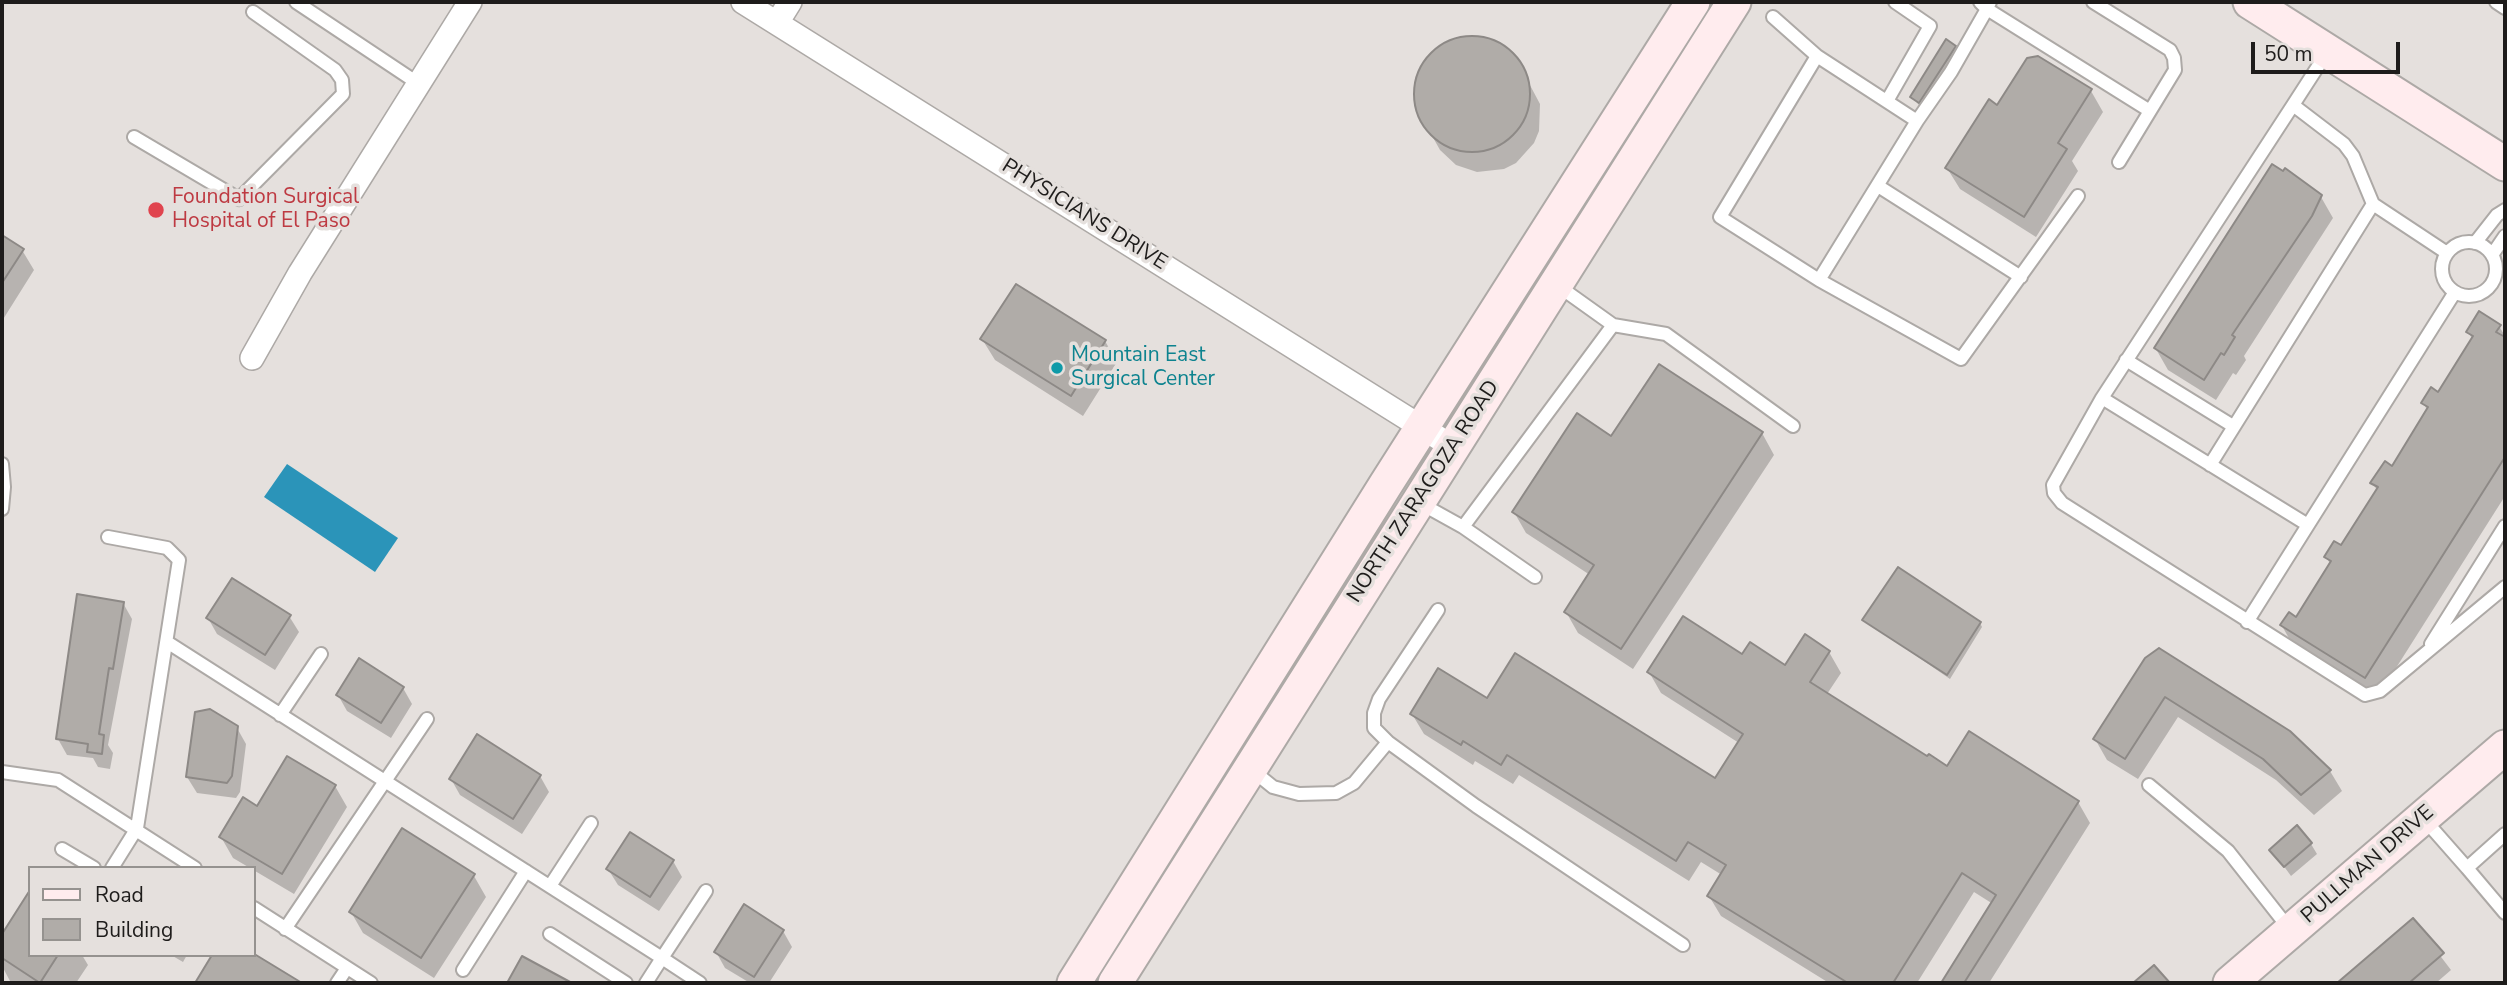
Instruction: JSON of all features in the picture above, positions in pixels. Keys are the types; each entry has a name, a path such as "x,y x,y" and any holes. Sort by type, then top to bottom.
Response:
{"main road":[{"name":"NORTH ZARAGOZA ROAD","path":"1074,983 1386,484 1425,428 1693,2"},
{"name":"NORTH ZARAGOZA ROAD","path":"1115,983 1734,2"},
{"path":"2250,2 2505,164"},
{"path":"1557,285 1548,266 1585,200 1584,174"},
{"name":"PULLMAN DRIVE","path":"2230,983 2505,747"},
{"path":"1151,924 1149,901 1161,870 1158,850"}],"street":[{"path":"252,358 300,273 470,2"},
{"name":"PHYSICIANS DRIVE","path":"743,2 1453,447"},
{"path":"777,23 790,2"}],"lane":[{"path":"296,2 419,84"},
{"path":"1887,102 1930,26 1895,2"},
{"path":"2092,2 2170,50 2174,58 2175,71 2119,162"},
{"path":"2496,2 2505,8"},
{"path":"1819,279 1917,121 1951,72 1986,4 2150,111"},
{"path":"134,137 239,199 343,94 341,80 335,70 253,12"},
{"path":"1773,17 1817,56 1917,121"},
{"path":"2328,50 2102,398 2053,485 2054,493 2062,503 2365,695 2380,691 2505,587"},
{"path":"1817,56 1720,217 1819,279 1961,359 2078,197"},
{"path":"2293,105 2344,144 2353,156 2373,204 2447,253"},
{"path":"1878,186 2021,276"},
{"path":"2210,465 2373,204"},
{"path":"2475,243 2497,215 2505,210"},
{"path":"2492,255 2505,236"},
{"path":"2462,243 2475,243 2492,255 2495,263 2493,281 2481,293 2472,296 2455,292 2444,279 2442,270 2447,253 2462,243"},
{"path":"2493,281 2505,289"},
{"path":"1557,285 1614,325 1666,334 1793,426"},
{"path":"2247,622 2455,292"},
{"path":"1463,527 1614,325"},
{"path":"2126,360 2234,426"},
{"path":"2102,398 2308,525"},
{"path":"2,464 2,509"},
{"path":"1418,502 1463,527 1535,577"},
{"path":"2425,654 2505,526"},
{"path":"108,537 167,548 179,559 137,828 113,866"},
{"path":"1438,610 1379,699 1374,713 1374,728 1388,742 1476,806 1683,945"},
{"path":"167,642 700,983"},
{"path":"280,715 321,654"},
{"path":"285,929 428,719"},
{"path":"1249,768 1273,787 1300,794 1336,793 1354,783 1388,742"},
{"path":"2,772 58,780 137,828 192,866"},
{"path":"2150,785 2228,851 2291,931"},
{"path":"2423,818 2505,912"},
{"path":"550,886 591,823"},
{"path":"2467,868 2505,834"},
{"path":"62,849 91,866"},
{"path":"463,970 526,871"},
{"path":"646,983 706,891"},
{"path":"256,909 371,983"},
{"path":"550,934 626,983"},
{"path":"337,983 346,968"}],"water":[{"path":"287,464 398,538 375,572 264,497"}],"building":[{"path":"1472,36 1494,41 1513,53 1525,72 1530,94 1525,116 1513,135 1494,147 1472,152 1450,147 1431,135 1419,116 1414,94 1419,72 1431,53 1450,41"},
{"path":"1946,39 1956,46 1919,103 1910,97"},
{"path":"2038,56 2092,89 2058,143 2067,149 2024,217 1945,168 1989,99 1997,105 2027,58"},
{"path":"2272,164 2283,171 2285,168 2322,195 2312,216 2232,335 2235,337 2224,355 2221,353 2204,380 2154,348"},
{"path":"2,235 24,249 2,283"},
{"name":"Mountain East Surgical Center","path":"1016,284 1106,340 1071,396 980,339"},
{"path":"2479,311 2501,325 2496,332 2505,337 2505,457 2365,678 2280,625 2289,612 2296,617 2331,561 2324,557 2334,541 2341,545 2378,487 2370,483 2385,461 2392,466 2428,407 2421,403 2431,387 2438,392 2473,336 2466,332"},
{"path":"1659,364 1763,432 1621,649 1564,612 1594,565 1512,512 1577,413 1611,436"},
{"path":"1898,567 1981,622 1947,675 1862,620"},
{"path":"232,578 291,615 265,655 206,618"},
{"path":"77,594 124,602 113,669 109,668 99,734 104,735 102,754 87,752 88,744 56,739"},
{"path":"1683,616 1742,654 1750,642 1785,665 1805,634 1830,651 1810,682 1927,756 1929,754 1947,766 1969,731 2079,801 1964,983 1941,983 1996,895 1962,873 1893,983 1848,983 1707,896 1726,865 1688,842 1676,861 1507,755 1501,765 1463,741 1461,745 1410,714 1438,668 1487,698 1515,653 1715,778 1743,734 1647,672"},
{"path":"2159,648 2290,731 2331,770 2301,795 2263,759 2165,697 2125,759 2093,739 2145,658"},
{"path":"359,658 404,687 381,723 336,695"},
{"path":"210,709 238,726 232,776 227,783 186,777 195,712"},
{"path":"477,734 541,775 513,819 449,779"},
{"path":"287,756 336,785 282,874 219,837 243,797 257,806"},
{"path":"2297,825 2312,843 2284,867 2269,850"},
{"path":"402,828 475,874 421,958 349,912"},
{"path":"630,832 674,860 650,897 606,869"},
{"path":"28,893 28,957 57,957 40,983 2,958 2,934"},
{"path":"744,904 784,930 754,977 714,952"},
{"path":"2413,918 2444,953 2409,983 2337,983"},
{"path":"256,955 302,983 195,983 211,957"},
{"path":"522,956 572,983 507,983"},
{"path":"2154,965 2170,983 2133,983"}],"place":[{"name":"Foundation Surgical Hospital of El Paso","path":"156,210"},
{"name":"Mountain East Surgical Center","path":"1057,368"}]}
